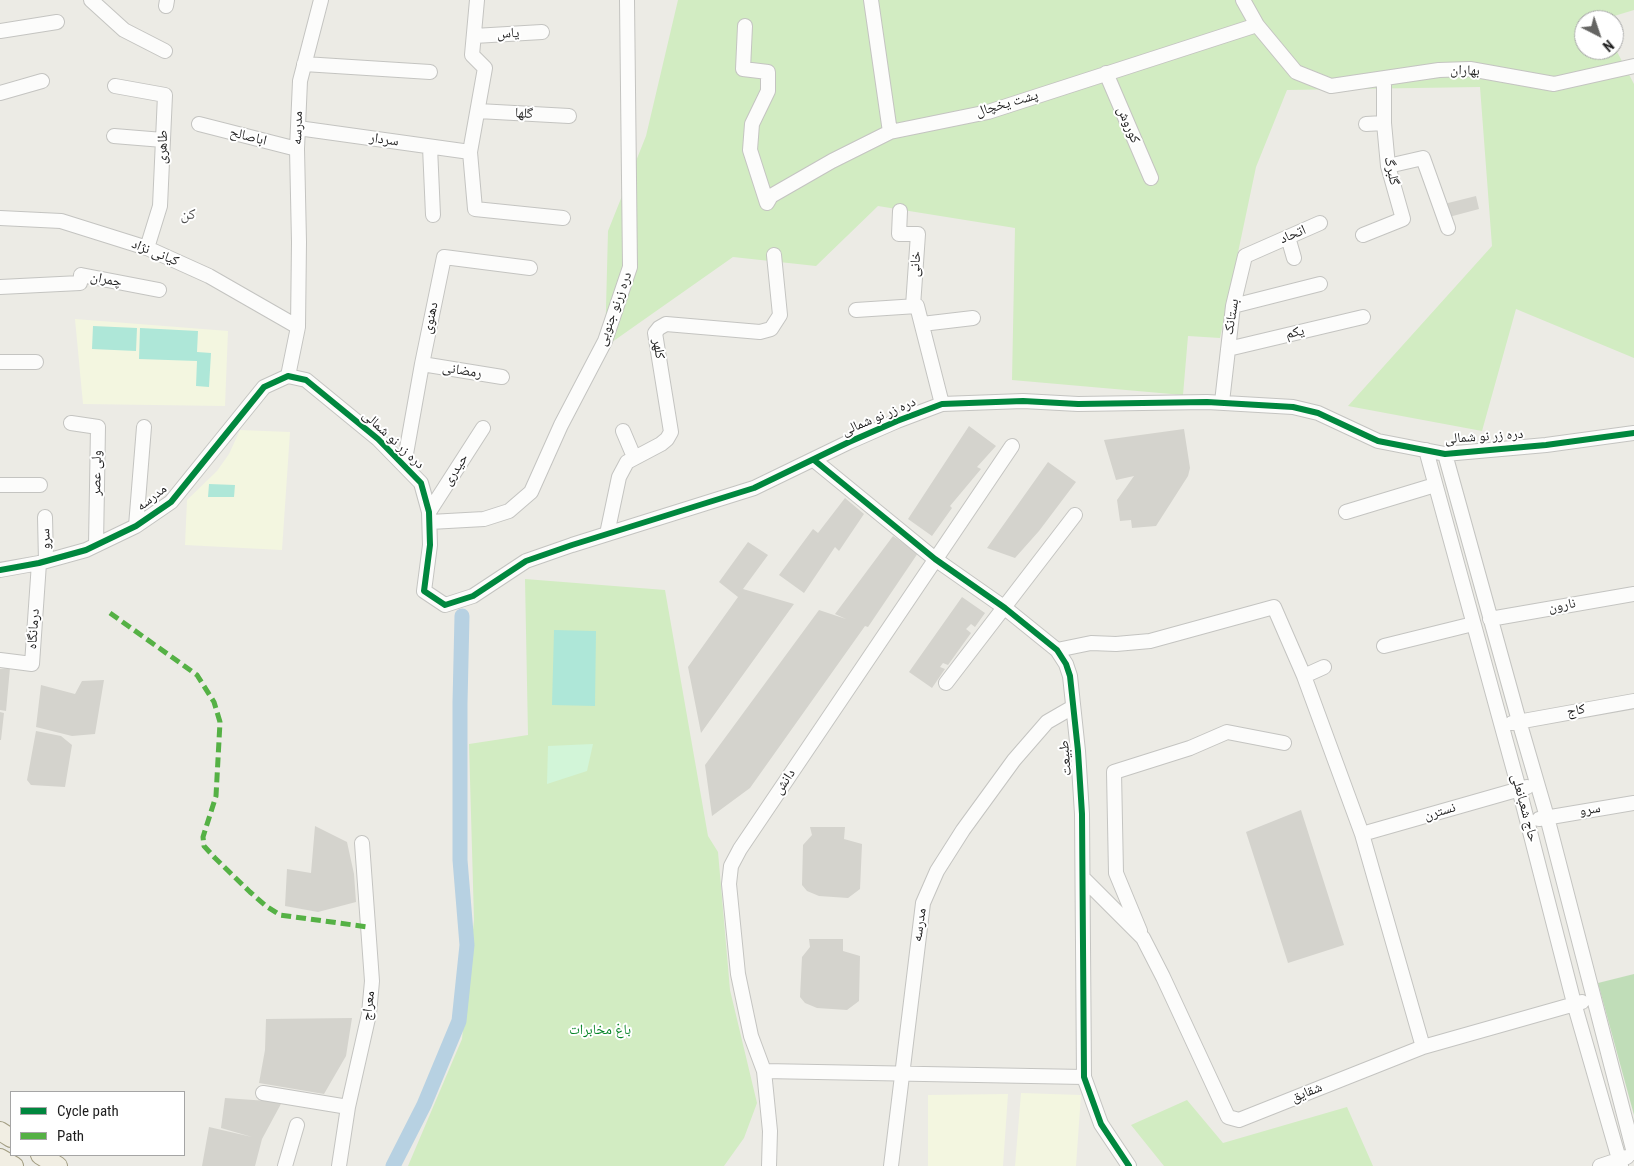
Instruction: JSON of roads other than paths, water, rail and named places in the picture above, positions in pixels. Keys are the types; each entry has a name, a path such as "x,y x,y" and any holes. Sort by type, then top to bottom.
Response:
{"main road":[{"path":"42,1156 58,1166"},
{"path":"0,1158 14,1166"}],"street":[{"path":"91,0 124,30 165,51"},
{"path":"477,0 472,55 485,68 470,152 475,209 563,218"},
{"name":"دره زرنو جنوبی","path":"430,517 484,519 509,511 531,492 561,425 605,341 630,266 627,0"},
{"path":"871,0 890,132"},
{"path":"1243,0 1257,25"},
{"name":"مدرسه","path":"0,570 42,562 86,550 136,526 171,502 264,387 288,376 298,327 297,149 300,80 317,1"},
{"path":"0,31 56,22"},
{"name":"پشت یخچال","path":"744,26 744,70 768,72 768,91 752,124 750,150 767,203 771,196 832,160 890,132 988,112 1257,25"},
{"name":"بهاران","path":"1257,25 1296,72 1331,86 1438,70 1470,69 1554,84 1634,66"},
{"name":"یاس","path":"474,36 542,32"},
{"path":"304,64 430,72"},
{"name":"کوروش","path":"1106,73 1150,178"},
{"name":"گلبرگ","path":"1363,235 1403,219 1388,166 1384,123 1384,78"},
{"path":"0,93 42,81"},
{"name":"طاهری","path":"115,86 165,95 160,206 147,248"},
{"name":"گلها","path":"478,111 569,116"},
{"path":"1366,124 1384,123"},
{"name":"اباصالح","path":"199,124 297,149"},
{"name":"سردار","path":"298,128 470,152"},
{"path":"114,136 163,140"},
{"path":"430,147 433,215"},
{"path":"1388,166 1423,158 1448,228"},
{"name":"خانی","path":"900,211 899,234 918,234 914,306 917,306 942,404"},
{"name":"کیانی نژاد","path":"0,218 61,221 147,248 208,276 298,327"},
{"name":"اتحاد","path":"1266,246 1320,223"},
{"path":"1288,237 1294,258"},
{"name":"بستانک","path":"1222,402 1233,306 1245,256 1266,246"},
{"name":"کلهر","path":"607,534 619,477 627,462 661,444 671,432 655,333 666,324 760,332 771,329 780,315 774,255"},
{"name":"دهنوی","path":"404,465 444,257 530,268"},
{"name":"چمران","path":"0,287 80,283 81,275 160,290"},
{"path":"1233,306 1320,284"},
{"path":"856,310 914,306"},
{"path":"922,324 974,318"},
{"name":"یکم","path":"1228,349 1363,318"},
{"path":"0,362 36,362"},
{"name":"رمضانی","path":"422,364 502,377"},
{"name":"دره زر نو شمالی","path":"288,376 306,380 378,439 421,483 430,517 430,545 424,591 445,605 473,596 526,561 754,488 898,420 942,404 1024,401 1078,404 1222,402 1293,407 1318,413 1378,441 1445,454 1546,445 1634,433"},
{"name":"ولی عصر","path":"71,423 98,427 96,545"},
{"path":"136,526 144,427"},
{"name":"حیدری","path":"430,517 483,428"},
{"path":"624,431 634,457"},
{"name":"دانش","path":"769,1166 770,1131 764,1071 751,1036 738,974 729,884 731,866 740,849 1012,446"},
{"name":"حاج شعبانعلی","path":"1426,450 1519,789 1574,1003 1620,1162"},
{"name":"حاج شعبانعلی","path":"1445,454 1547,817 1634,1154"},
{"name":"طبیعت","path":"814,460 936,559 1005,608 1057,650 1066,664 1070,676 1082,814 1084,1077 1102,1124 1129,1166"},
{"path":"0,485 40,485"},
{"path":"1346,512 1435,485"},
{"path":"946,683 1075,515"},
{"name":"سرو","path":"42,562 45,517"},
{"name":"درمانگاه","path":"0,660 32,664 42,562"},
{"name":"نارون","path":"1490,619 1634,594"},
{"path":"1057,650 1091,643 1116,644 1150,641 1274,606 1304,676 1362,834 1423,1047"},
{"path":"1384,646 1473,624"},
{"path":"1304,676 1324,667"},
{"name":"کاج","path":"1501,725 1634,701"},
{"name":"مدرسه","path":"891,1166 923,903 937,871 963,830 1014,760 1047,722 1073,707"},
{"name":"شقایق","path":"1284,743 1227,732 1190,748 1114,772 1116,873 1143,938 1228,1117 1239,1120 1423,1047 1574,1003 1594,1000"},
{"name":"نسترن","path":"1362,834 1537,784"},
{"name":"سرو","path":"1527,822 1634,803"},
{"name":"معراج","path":"339,1166 348,1107 369,1014 372,982 362,843"},
{"name":"شقایق","path":"1083,878 1143,938"},
{"path":"764,1071 1084,1077"},
{"path":"263,1093 348,1107"},
{"path":"285,1166 297,1125"},
{"path":"1600,1166 1620,1162 1634,1154"}],"waterway":[{"path":"393,1166 424,1105 459,1021 467,945 460,860 462,616"}],"district":[{"name":"کن","path":"188,215"}],"park label":[{"name":"باغ مخابرات","path":"600,1030"}]}
